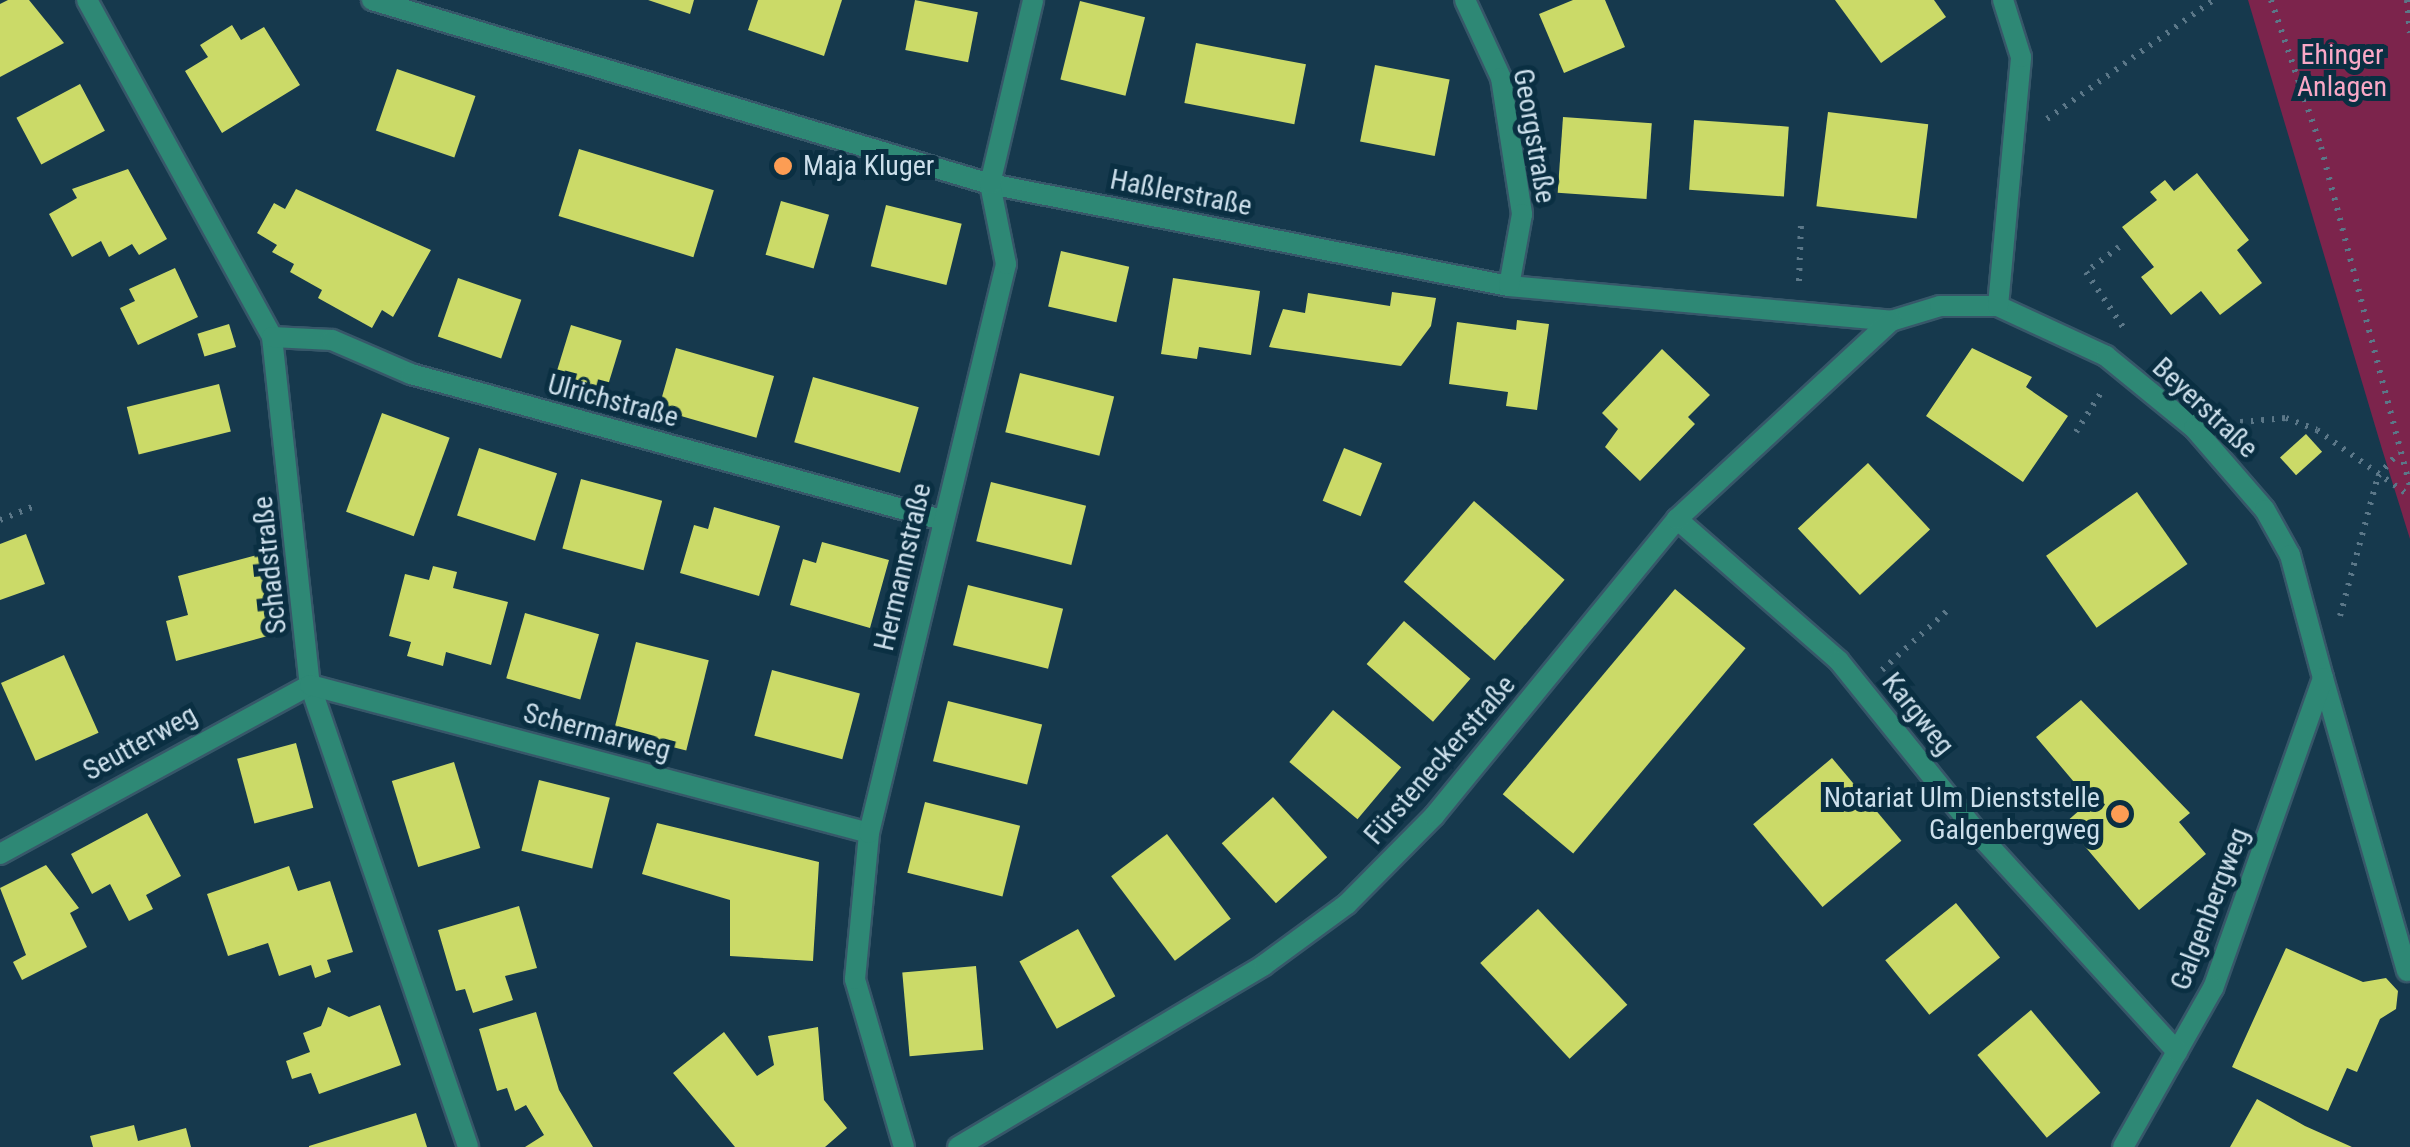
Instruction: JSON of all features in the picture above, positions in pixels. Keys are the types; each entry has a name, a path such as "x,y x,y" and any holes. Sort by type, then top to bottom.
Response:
{"street":[{"name":"Schadstraße","path":"87,0 272,337 310,684 468,1147"},
{"name":"Haßlerstraße","path":"372,0 990,184 1509,286 1891,321 1940,306 1998,306"},
{"name":"Hermannstraße","path":"904,1147 855,979 869,833 1006,264 990,184 1033,0"},
{"name":"Georgstraße","path":"1465,0 1502,78 1522,214 1509,286"},
{"path":"1998,306 2018,139 2021,56 2004,0"},
{"name":"Beyerstraße","path":"1998,306 2047,322 2119,366 2194,428 2264,510 2290,556 2407,971"},
{"name":"Fürsteneckerstraße","path":"958,1147 1264,965 1347,904 1434,816 1678,520 1891,321"},
{"name":"Ulrichstraße","path":"272,337 332,340 411,374 942,520"},
{"name":"Kargweg","path":"1678,520 1862,688 1981,837 2177,1052"},
{"name":"Galgenbergweg","path":"2123,1147 2213,988 2323,678"},
{"name":"Schermarweg","path":"310,684 869,833"},
{"name":"Seutterweg","path":"0,854 310,684"}],"path":[{"path":"2018,139 2213,0"},
{"path":"2271,0 2321,147 2410,486"},
{"path":"2407,0 2410,33"},
{"path":"1798,312 1800,225"},
{"path":"2076,432 2119,366 2138,349 2086,272 2118,247"},
{"path":"2194,428 2286,418 2410,496"},
{"path":"2338,623 2378,476 2400,451"},
{"path":"0,520 33,507"},
{"path":"1862,688 1948,610"}],"green space":[{"name":"Ehinger Anlagen","path":"2248,0 2410,0 2410,539 2382,449"}],"building":[{"path":"29,0 64,43 0,77 0,4"},
{"path":"648,0 694,0 690,14"},
{"path":"758,0 842,0 824,56 748,30"},
{"path":"915,0 978,12 968,62 905,50"},
{"path":"1573,0 1605,0 1625,47 1564,73 1539,14"},
{"path":"1835,0 1934,0 1946,17 1881,63"},
{"path":"1080,1 1145,17 1125,96 1060,80"},
{"path":"232,25 241,40 264,27 300,85 222,133 185,71 208,57 200,45"},
{"path":"1196,43 1306,64 1294,124 1184,103"},
{"path":"1375,65 1450,80 1435,156 1360,142"},
{"path":"397,69 475,96 454,157 376,130"},
{"path":"80,84 105,131 41,165 16,118"},
{"path":"1828,112 1928,124 1917,219 1816,206"},
{"path":"1563,117 1652,123 1646,199 1558,193"},
{"path":"1694,120 1789,127 1784,196 1689,190"},
{"path":"579,149 714,190 693,257 559,216"},
{"path":"128,169 167,239 139,255 132,244 109,257 101,241 72,257 49,214 77,198 72,189"},
{"path":"2197,173 2249,240 2237,250 2262,283 2220,315 2201,291 2171,315 2141,277 2154,267 2122,227 2157,200 2150,192 2165,180 2174,191"},
{"path":"296,189 431,250 393,317 382,310 372,328 318,298 322,290 290,272 294,264 272,252 277,245 257,233 274,203 285,209"},
{"path":"781,201 829,215 814,269 766,255"},
{"path":"886,205 962,224 946,285 871,266"},
{"path":"1061,251 1129,267 1116,322 1048,307"},
{"path":"175,268 198,317 138,345 120,308 135,301 129,289"},
{"path":"458,278 521,300 501,358 438,337"},
{"path":"1173,278 1260,291 1251,355 1199,347 1197,359 1161,354"},
{"path":"1392,292 1436,298 1431,326 1401,366 1269,347 1283,309 1305,313 1308,293 1390,306"},
{"path":"1517,320 1549,324 1537,410 1506,406 1508,392 1449,384 1457,322 1516,330"},
{"path":"229,324 236,347 204,357 197,334"},
{"path":"571,325 622,340 604,400 553,384"},
{"path":"676,348 774,376 756,438 658,410"},
{"path":"1972,348 2032,377 2026,387 2068,416 2023,482 1926,416"},
{"path":"1662,349 1710,395 1688,417 1695,424 1640,481 1605,447 1618,429 1602,413"},
{"path":"1020,373 1114,396 1099,456 1005,432"},
{"path":"813,377 919,407 900,473 794,442"},
{"path":"219,384 231,432 139,455 127,407"},
{"path":"382,413 450,438 414,536 346,512"},
{"path":"2306,434 2322,452 2296,475 2280,457"},
{"path":"479,448 557,473 535,541 457,516"},
{"path":"1344,448 1382,463 1361,516 1323,501"},
{"path":"1868,463 1930,530 1860,595 1798,528"},
{"path":"581,479 662,501 644,570 562,549"},
{"path":"991,482 1086,506 1071,565 976,541"},
{"path":"2137,492 2187,564 2097,628 2046,556"},
{"path":"1474,501 1565,580 1494,660 1404,582"},
{"path":"714,507 780,526 759,596 680,573 694,525 708,529"},
{"path":"26,534 45,584 0,600 0,544"},
{"path":"822,542 889,560 870,628 790,605 803,559 816,563"},
{"path":"264,553 286,631 176,661 166,621 188,615 178,576"},
{"path":"433,566 457,572 453,588 508,602 491,665 446,652 443,666 407,656 411,642 389,636 405,574 429,580"},
{"path":"968,585 1063,609 1048,669 953,645"},
{"path":"1675,589 1745,648 1573,853 1503,794"},
{"path":"525,613 599,634 580,700 506,678"},
{"path":"1404,621 1470,679 1433,722 1367,664"},
{"path":"636,642 709,660 686,750 614,732"},
{"path":"64,655 99,733 36,761 1,683"},
{"path":"772,670 860,694 842,759 754,736"},
{"path":"2081,700 2190,813 2179,822 2206,854 2139,910 2065,823 2090,801 2036,737"},
{"path":"948,701 1042,724 1027,785 933,761"},
{"path":"1333,710 1401,767 1357,819 1289,762"},
{"path":"296,743 313,808 254,824 237,759"},
{"path":"1832,758 1901,841 1823,907 1753,824"},
{"path":"454,762 480,848 418,867 392,781"},
{"path":"539,780 610,798 592,868 521,851"},
{"path":"1273,797 1327,857 1276,903 1222,843"},
{"path":"925,802 1020,826 1002,897 907,873"},
{"path":"147,813 181,876 146,895 153,909 129,921 110,884 92,894 71,854"},
{"path":"657,823 819,862 813,961 730,956 730,900 642,874"},
{"path":"1167,834 1231,919 1175,961 1111,876"},
{"path":"46,865 79,908 70,913 87,947 22,980 13,962 26,955 0,888"},
{"path":"289,866 298,891 330,881 353,952 327,960 331,972 315,978 311,965 279,976 268,943 228,956 207,894"},
{"path":"1956,903 2000,957 1929,1015 1885,960"},
{"path":"519,906 537,968 505,976 513,1000 473,1013 465,989 456,991 438,930"},
{"path":"1538,909 1627,1005 1570,1059 1480,963"},
{"path":"1078,929 1115,996 1057,1029 1019,961"},
{"path":"2286,948 2363,982 2386,978 2398,991 2396,1009 2380,1019 2357,1072 2347,1068 2328,1111 2232,1067"},
{"path":"976,966 983,1050 910,1056 902,972"},
{"path":"380,1005 401,1065 319,1094 311,1073 292,1079 286,1061 310,1052 303,1033 321,1026 328,1007 349,1017"},
{"path":"2031,1010 2100,1093 2047,1138 1977,1055"},
{"path":"536,1012 559,1090 593,1147 525,1147 544,1135 526,1105 515,1111 507,1088 497,1091 479,1029"},
{"path":"818,1027 824,1100 847,1128 825,1147 735,1147 673,1073 724,1032 757,1076 774,1065 768,1036"},
{"path":"2257,1099 2305,1126 2352,1147 2230,1147"},
{"path":"416,1113 427,1147 309,1147 309,1146"},
{"path":"134,1125 138,1141 186,1128 191,1147 93,1147 90,1136"}],"place":[{"name":"Maja Kluger","path":"783,166"},
{"name":"Notariat Ulm Dienststelle Galgenbergweg","path":"2120,814"}]}
